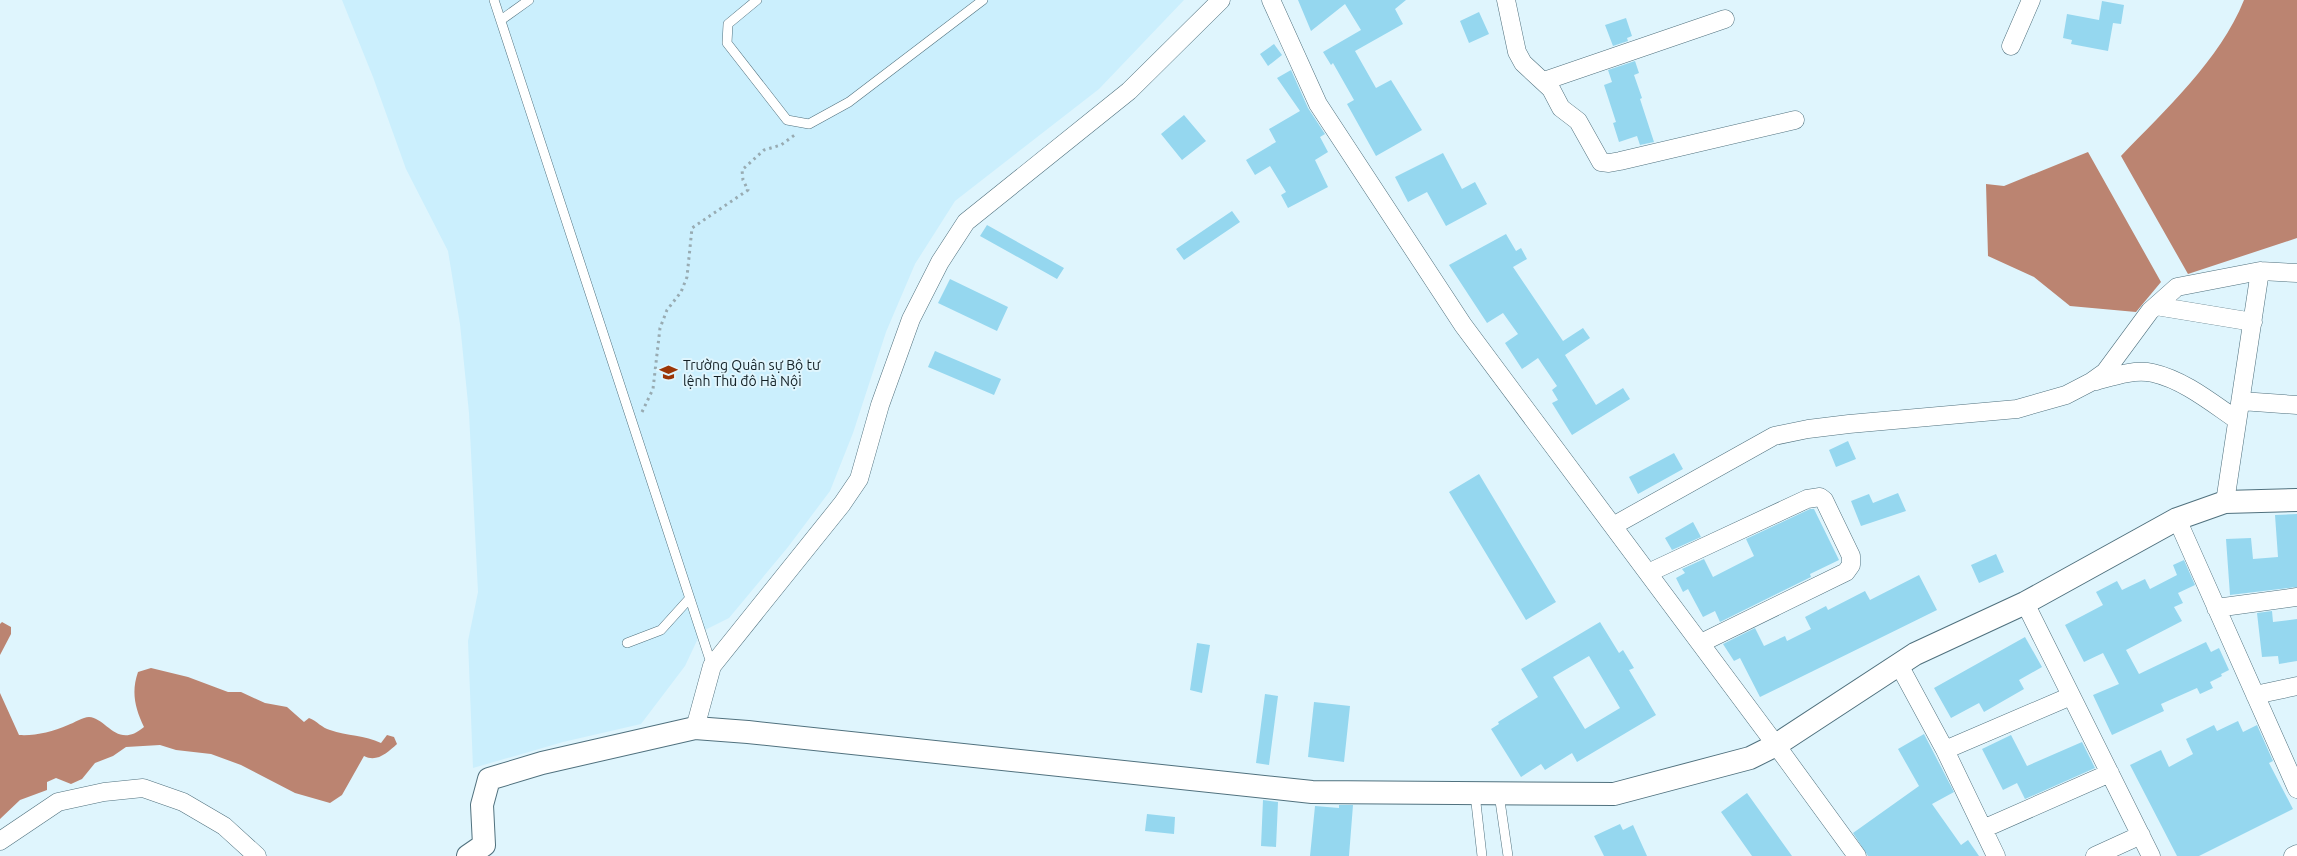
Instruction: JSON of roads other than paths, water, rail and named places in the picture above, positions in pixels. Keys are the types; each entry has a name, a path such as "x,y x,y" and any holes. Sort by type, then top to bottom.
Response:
{"street":[{"path":"695,728 712,666 842,504 858,479 880,405 911,319 940,262 966,222 1129,92 1221,0"},
{"path":"1272,0 1324,112 1463,325 1857,856"},
{"path":"1506,0 1517,52 1523,63 1544,82 1562,108 1578,121 1601,162 1609,163 1795,120"},
{"path":"2011,46 2031,0"},
{"path":"1544,82 1725,19"},
{"path":"1613,526 1774,436 1808,429 1849,424 2017,409 2066,395 2091,382 2113,363 2156,306 2177,287 2260,271 2297,273"},
{"path":"2225,502 2260,271"},
{"path":"2156,306 2253,322"},
{"path":"2091,382 2128,373 2153,373 2183,385 2237,420"},
{"path":"2240,401 2297,405"},
{"path":"1648,572 1807,498 1820,497 1824,500 1851,556 1851,565 1846,572 1700,643"},
{"path":"468,856 484,844 482,805 489,779 542,763 695,728 1312,792 1614,794 1750,758 1776,745 1915,654 2025,603 2176,519 2225,502 2297,500"},
{"path":"2176,519 2297,789"},
{"path":"2216,608 2297,597"},
{"path":"2025,603 2151,856"},
{"path":"1899,665 1945,750 1996,856"},
{"path":"2255,695 2297,686"},
{"path":"1945,750 2071,696"},
{"path":"1983,829 2110,773"},
{"path":"0,841 58,802 104,792 143,788 183,802 224,826 257,856"},
{"path":"2095,856 2141,835"}],"lane":[{"path":"494,0 712,666"},
{"path":"501,20 529,0"},
{"path":"758,0 728,24 728,43 787,120 809,124 849,102 983,0"},
{"path":"627,643 661,630 689,599"},
{"path":"1499,793 1508,856"},
{"path":"1475,794 1482,856"}],"place":[{"name":"Trường Quân sự Bộ tư lệnh Thủ đô Hà Nội","path":"669,373"}]}
